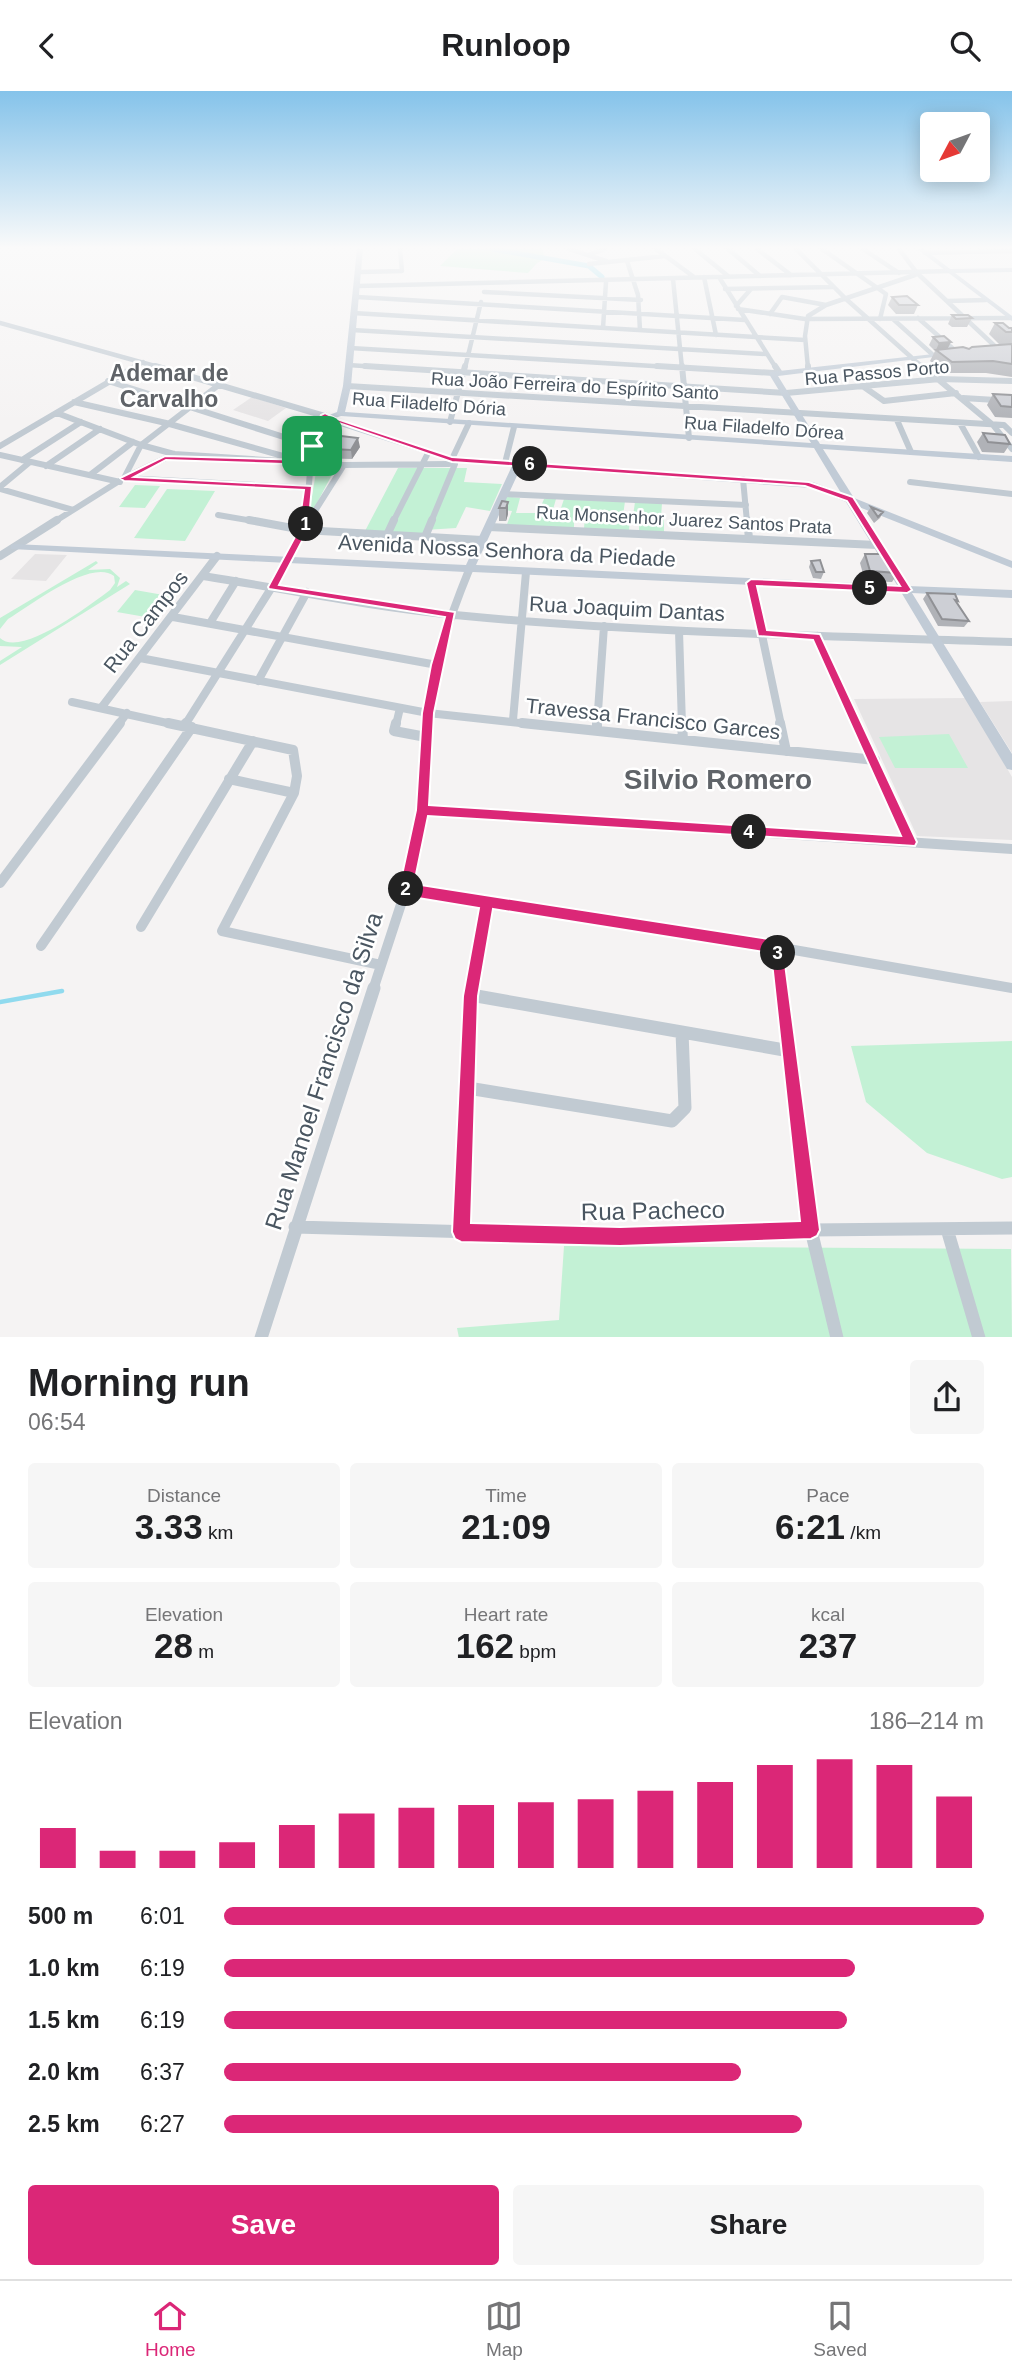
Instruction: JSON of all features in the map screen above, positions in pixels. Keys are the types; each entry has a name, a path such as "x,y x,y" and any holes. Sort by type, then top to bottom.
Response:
{"main road":[{"path":"341,414 347,386 355,307"},
{"path":"995,307 1011,319"},
{"path":"985,351 1012,348"},
{"path":"777,372 972,353"},
{"path":"917,358 960,354"},
{"name":"Rua Filadelfo Dória","path":"327,416 341,414 514,427"},
{"path":"327,416 452,463 487,466 500,463"},
{"path":"819,448 1012,765"},
{"name":"Rua Filadelfo Dórea","path":"819,448 1012,459"},
{"path":"469,570 518,463"},
{"path":"813,485 843,488"},
{"path":"813,485 1012,565"},
{"name":"Avenida Nossa Senhora da Piedade","path":"15,547 1012,594"}],"street":[{"path":"450,422 467,355 475,337 481,307"},
{"path":"514,307 745,320"},
{"path":"603,328 604,307"},
{"path":"640,330 641,307"},
{"path":"677,307 689,438"},
{"path":"710,307 716,335"},
{"path":"770,314 775,307"},
{"path":"805,319 824,307"},
{"path":"855,307 993,425 1012,449"},
{"path":"880,319 884,307"},
{"path":"953,307 998,350"},
{"path":"737,308 805,319 1011,319"},
{"path":"737,308 777,372 786,393 819,448"},
{"path":"354,313 805,340"},
{"path":"918,318 960,354"},
{"path":"805,319 808,369"},
{"path":"893,319 933,355"},
{"path":"0,323 220,383 327,416 306,463 309,488 305,527"},
{"path":"352,330 766,354"},
{"path":"350,348 777,372"},
{"path":"0,446 143,362"},
{"name":"Rua Passos Porto","path":"348,365 786,393 940,379 1012,381"},
{"path":"108,381 312,446"},
{"path":"122,480 141,445 220,383"},
{"name":"Rua João Ferreira do Espírito Santo","path":"347,386 993,425"},
{"path":"864,387 880,400 956,393"},
{"path":"962,398 1012,401"},
{"path":"75,403 166,423 306,463"},
{"path":"57,413 141,445 174,454 344,465 452,463"},
{"path":"897,420 911,452"},
{"path":"73,510 0,488 26,461 81,422"},
{"path":"425,537 469,423"},
{"path":"960,423 979,457"},
{"path":"993,425 1004,425 1012,433"},
{"path":"514,427 500,463 813,485"},
{"name":"Rua Filadelfo Dórea","path":"514,427 819,448"},
{"path":"46,466 100,429"},
{"path":"90,475 133,442"},
{"path":"387,535 428,453"},
{"path":"0,556 122,480 174,454"},
{"path":"0,455 122,480 309,488"},
{"path":"165,458 214,458"},
{"path":"41,946 188,727 217,673 246,630 344,465"},
{"path":"743,479 750,538"},
{"path":"910,482 1012,494"},
{"path":"503,494 746,505"},
{"path":"218,515 305,527 482,541"},
{"name":"Rua Monsenhor Juarez Santos Prata","path":"489,527 877,545"},
{"name":"Avenida Nossa Senhora da Piedade","path":"0,546 15,547"},
{"name":"Rua Campos","path":"101,708 217,556"},
{"name":"Rua Manoel Francisco da Silva","path":"261,1337 406,889 422,810 428,713 437,665 451,614 469,570"},
{"path":"513,720 526,572"},
{"name":"Rua Joaquim Dantas","path":"203,576 451,614 521,621 679,631 1012,642"},
{"path":"210,623 236,581"},
{"path":"751,583 786,751"},
{"path":"258,681 307,592"},
{"path":"173,617 437,665"},
{"path":"597,730 604,626"},
{"path":"679,631 683,740"},
{"path":"817,636 910,842"},
{"name":"Travessa Francisco Garces","path":"140,658 428,713 875,760"},
{"path":"72,702 293,750 297,776 294,793 222,931 381,965"},
{"path":"400,708 394,731 426,737"},
{"path":"0,883 127,713"},
{"path":"141,927 253,741"},
{"path":"229,779 294,793"},
{"path":"422,810 1012,849"},
{"path":"406,889 777,947 1012,988"},
{"path":"461,1232 471,995 487,902"},
{"path":"777,947 811,1230 837,1337"},
{"path":"471,995 790,1051"},
{"path":"468,1089 672,1121 678,1118 685,1108 681,1032"},
{"name":"Rua Pacheco","path":"295,1227 620,1236 811,1230 1012,1228"},
{"path":"947,1229 979,1337"}],"shaded area":[{"path":"252,397 286,408 268,421 233,410"},
{"path":"35,554 67,555 46,581 11,579"},
{"path":"966,698 1012,777 1012,840 917,836 854,699"},
{"path":"1012,701 1012,753 980,702"}],"green space":[{"path":"317,466 336,467 308,520"},
{"path":"398,468 467,468 464,482 502,484 490,511 466,507 456,528 425,530 423,535 365,531"},
{"path":"135,485 160,486 145,508 119,507"},
{"path":"167,489 215,491 185,541 134,538"},
{"path":"504,496 520,498 516,513 538,513 544,499 556,499 552,513 559,514 564,499 625,501 623,516 630,517 629,531 584,529 585,514 574,513 574,529 506,527 512,511 499,509"},
{"path":"635,502 662,503 664,532 639,531 639,517 633,516"},
{"path":"96,561 98,563 88,570 110,569 120,578 117,587 126,581 130,584 0,665 0,661 22,647 0,646 0,638 10,642 39,636 110,590 115,583 114,576 104,572 76,578 8,619 0,629 0,618"},
{"path":"135,590 175,597 157,619 117,612"},
{"path":"949,734 968,768 895,768 879,737"},
{"path":"1012,1041 1012,1177 1002,1179 927,1153 866,1102 851,1046"},
{"path":"564,1246 1011,1249 1012,1337 459,1337 457,1328 559,1320"}],"building":[{"path":"952,315 968,315 972,318 956,319"},
{"path":"995,323 1003,323 1012,328 1012,332 1006,332"},
{"path":"944,336 951,342 939,343 933,337"},
{"path":"1012,344 1012,364 993,361 952,362 936,350 963,347 969,349"},
{"path":"993,394 1012,395 1012,407 1001,406"},
{"path":"983,433 1005,435 1010,444 988,442"},
{"path":"341,436 358,438 351,450 314,448 315,443 335,445"},
{"path":"502,501 508,502 506,508 499,508"},
{"path":"871,507 883,512 878,517"},
{"path":"865,554 886,554 898,573 870,571"},
{"path":"820,560 824,572 816,572 811,561"},
{"path":"927,593 955,594 958,601 955,600 969,621 942,619"}],"waterway":[{"path":"0,1002 62,991"}],"district":[{"name":"Ademar de Carvalho","path":"169,386"},
{"name":"Silvio Romero","path":"718,779"}],"route":[{"path":"312,446 310,463 165,458 124,478 309,488 305,518 307,524 272,587 451,614 428,713 422,810 406,889 487,902 471,996 461,1232 620,1236 811,1230 777,947 406,889 422,810 910,842 817,636 762,633 751,583 907,590 850,499 806,484 452,459 334,421 325,415 312,446"}]}
